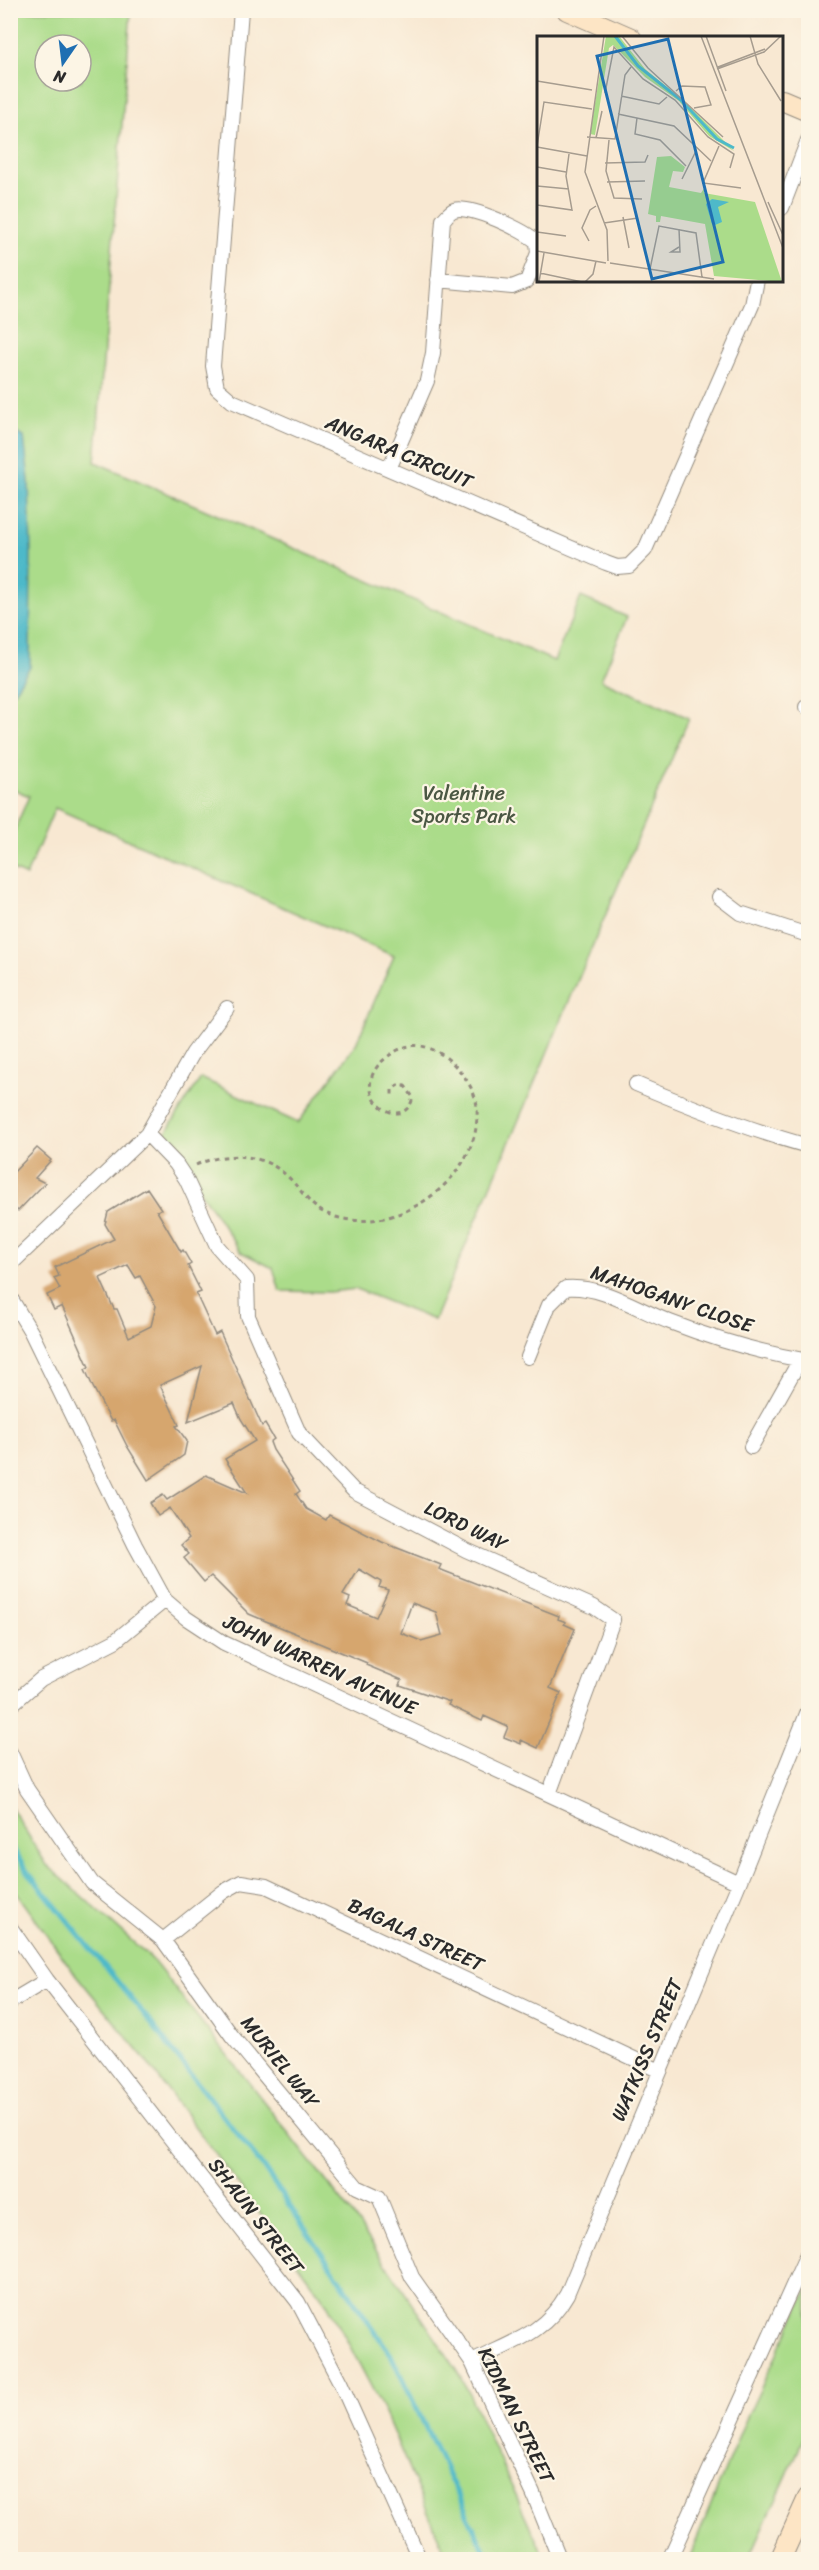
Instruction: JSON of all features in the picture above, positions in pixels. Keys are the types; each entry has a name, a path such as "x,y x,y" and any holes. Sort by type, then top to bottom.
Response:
{"street":[{"name":"ANGARA CIRCUIT","path":"241,10 213,366 218,388 232,401 606,563 617,567 629,566 645,550 752,304 757,282"},
{"path":"567,10 626,36"},
{"path":"783,100 808,111"},
{"path":"783,205 808,140"},
{"path":"389,469 427,381 433,353 443,220 453,210 467,209 529,233 537,242"},
{"path":"438,280 512,287 526,281 537,255"},
{"path":"719,897 740,913 808,935"},
{"path":"10,1265 147,1134 193,1053 227,1008"},
{"path":"636,1084 699,1111 808,1146"},
{"path":"147,1134 181,1171"},
{"name":"LORD WAY","path":"181,1171 217,1246 247,1280 248,1316 299,1433 354,1491 466,1550 594,1607 613,1620 549,1794"},
{"name":"MAHOGANY CLOSE","path":"528,1357 549,1305 566,1288 578,1287 592,1290 670,1322 718,1338 804,1361"},
{"name":"JOHN WARREN AVENUE","path":"10,1297 31,1332 135,1545 165,1600 186,1618 224,1643 739,1883"},
{"path":"751,1447 804,1361"},
{"path":"10,1706 41,1679 115,1641 165,1600"},
{"name":"WATKISS STREET","path":"472,2362 540,2327 556,2313 567,2294 739,1883 808,1711"},
{"name":"MURIEL WAY","path":"10,1752 27,1789 92,1883 163,1940 232,2036 357,2187 379,2197"},
{"name":"BAGALA STREET","path":"163,1940 223,1892 241,1882 266,1886 660,2071"},
{"name":"SHAUN STREET","path":"10,1927 47,1980 298,2302 340,2384 420,2559"},
{"path":"10,2002 47,1980"},
{"name":"KIDMAN STREET","path":"379,2197 412,2277 472,2362 533,2493 560,2559"},
{"path":"669,2559 808,2252"},
{"path":"780,2559 808,2498"}],"path":[{"path":"181,1171 203,1162 239,1155 252,1158 285,1174 308,1200 323,1212 357,1220 380,1219 397,1214 422,1204 457,1171 472,1146 477,1102 469,1082 456,1066 435,1050 417,1045 399,1049 387,1058 373,1074 370,1092 382,1109 392,1112 404,1109 409,1106 413,1097 405,1086 398,1085 392,1090 392,1097"}],"green space":[{"name":"Valentine Sports Park","path":"11,11 131,11 95,462 554,661 581,597 627,617 601,680 689,718 434,1320 356,1289 329,1292 280,1291 273,1268 241,1252 163,1137 201,1078 298,1123 356,1044 394,956 55,808 26,876 11,869 11,838 29,796 11,788"},
{"path":"11,1807 46,1864 151,1958 352,2214 461,2376 545,2559 448,2559 383,2409 328,2305 140,2053 72,1970 11,1885"},
{"path":"808,2289 808,2428 749,2559 689,2559 741,2430"}],"water":[{"path":"11,430 24,437 29,480 31,554 30,667 11,696"}],"building":[{"path":"37,1148 51,1160 35,1178 45,1183 18,1211 10,1203 10,1176"},
{"path":"147,1188 161,1209 157,1211 181,1252 183,1250 191,1264 188,1266 201,1292 196,1294 215,1335 220,1332 262,1426 265,1424 274,1439 270,1442 273,1450 300,1491 296,1494 306,1509 326,1520 329,1515 382,1542 441,1565 439,1569 559,1616 558,1619 566,1622 564,1624 575,1629 550,1688 561,1693 538,1748 521,1740 521,1744 504,1737 508,1727 484,1716 482,1721 448,1705 450,1702 400,1685 402,1680 366,1665 367,1663 249,1614 211,1576 204,1582 184,1558 189,1554 181,1545 189,1538 170,1508 158,1516 150,1503 163,1495 167,1500 206,1475 247,1493 225,1459 255,1441 234,1403 188,1422 202,1366 160,1385 179,1425 176,1426 187,1441 184,1455 148,1480 114,1420 111,1421 93,1387 85,1369 89,1367 62,1306 54,1310 47,1295 60,1289 54,1278 59,1276 55,1267 114,1239 105,1224 108,1212","holes":["128,1265 136,1278 140,1276 156,1306 151,1326 129,1337 100,1278","359,1569 381,1582 379,1587 388,1590 376,1617 347,1605 350,1598 343,1595","412,1603 436,1612 442,1635 421,1641 401,1633"]}],"waterway":[{"path":"10,1844 27,1871 144,2014 263,2167 391,2355 489,2560"}]}
